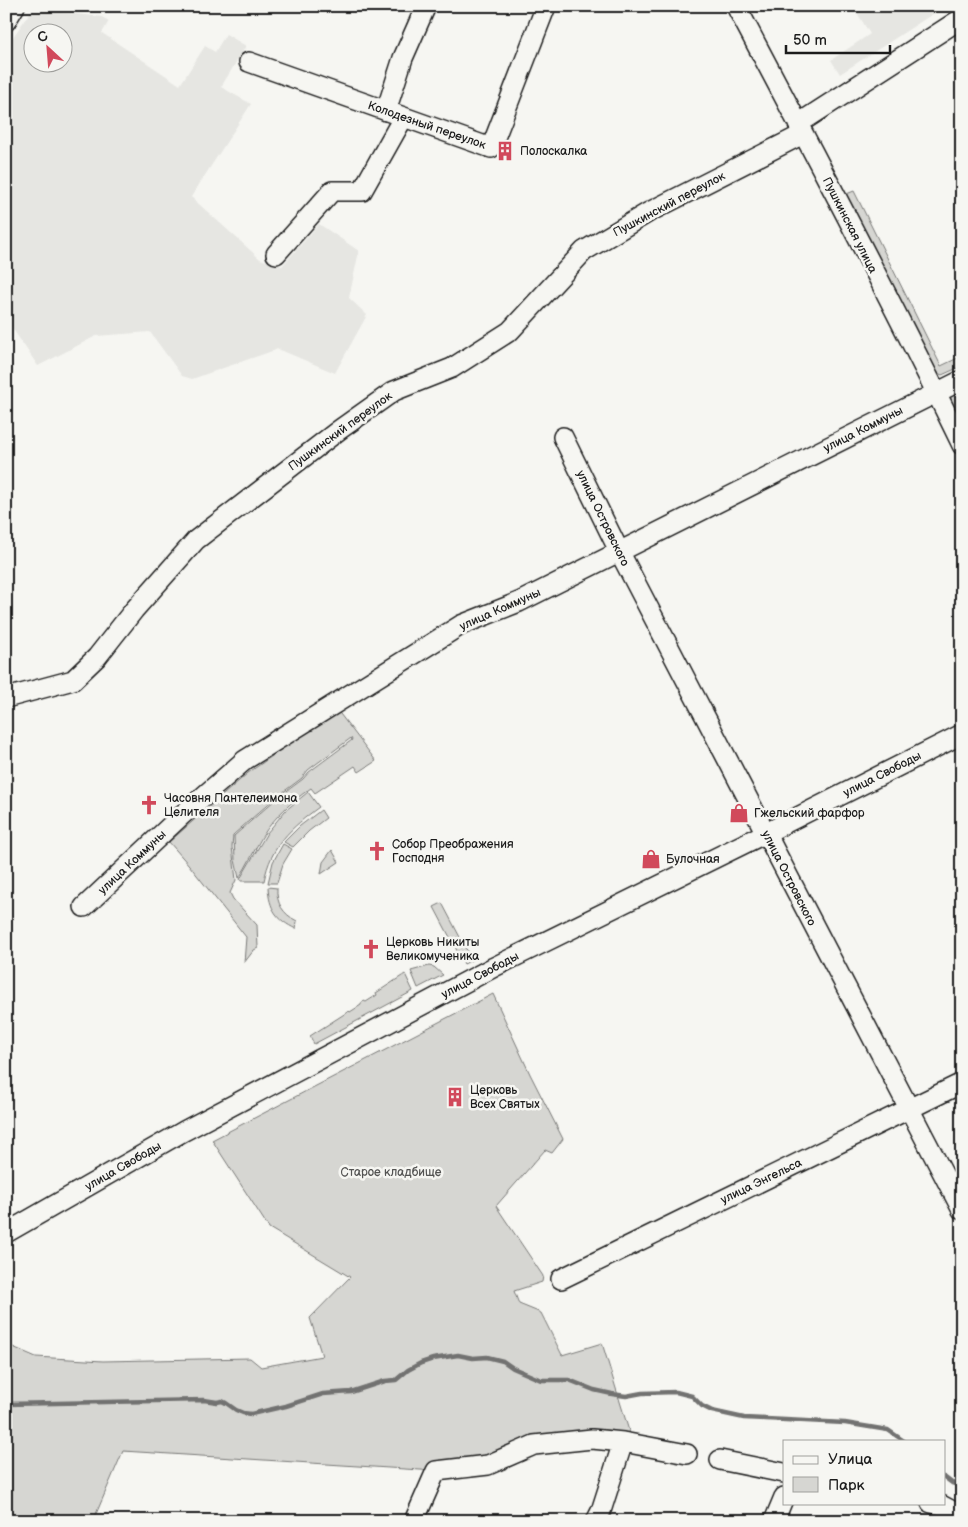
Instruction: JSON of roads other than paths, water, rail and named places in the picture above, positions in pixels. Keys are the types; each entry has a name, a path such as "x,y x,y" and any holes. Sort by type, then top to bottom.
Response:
{"street":[{"path":"6,21 15,6"},
{"path":"276,254 332,191 362,191 394,114 403,58 426,6"},
{"name":"Колодезный переулок","path":"249,62 491,148 546,6"},
{"name":"Пушкинская улица","path":"736,6 937,393 962,445"},
{"name":"Пушкинский переулок","path":"6,698 73,680 97,657 134,610 196,540 338,430 394,391 452,368 510,331 584,251 800,129 962,18"},
{"name":"улица Коммуны","path":"84,907 182,815 245,760 461,625 518,602 962,380"},
{"name":"улица Островского","path":"563,437 619,551 962,1210"},
{"name":"улица Свободы","path":"6,1233 184,1130 494,967 962,734"},
{"name":"улица Энгельса","path":"561,1279 962,1083"},
{"path":"414,1521 436,1471 488,1464 534,1445 592,1439 623,1442 687,1454"},
{"path":"596,1521 623,1442"},
{"path":"720,1460 783,1473"},
{"path":"774,1521 783,1499"},
{"path":"936,1504 962,1516"}],"waterway":[{"path":"6,1404 204,1400 222,1401 236,1410 251,1414 286,1406 323,1394 351,1392 385,1381 396,1380 408,1370 421,1363 458,1355 473,1358 487,1357 503,1361 513,1368 541,1380 569,1380 594,1390 612,1394 626,1396 642,1393 676,1392 692,1396 702,1406 712,1411 744,1418 845,1423 888,1430 903,1440"},
{"path":"946,1478 952,1483 962,1486"}],"place":[{"name":"Полоскалка","path":"505,151"},
{"name":"Часовня Пантелеимона Целителя","path":"149,805"},
{"name":"Гжельский фарфор","path":"739,813"},
{"name":"Собор Преображения Господня","path":"377,851"},
{"name":"Булочная","path":"651,859"},
{"name":"Церковь Никиты Великомученика","path":"371,949"},
{"name":"Церковь Всех Святых","path":"455,1097"}],"park label":[{"name":"Старое кладбище","path":"391,1172"}]}
